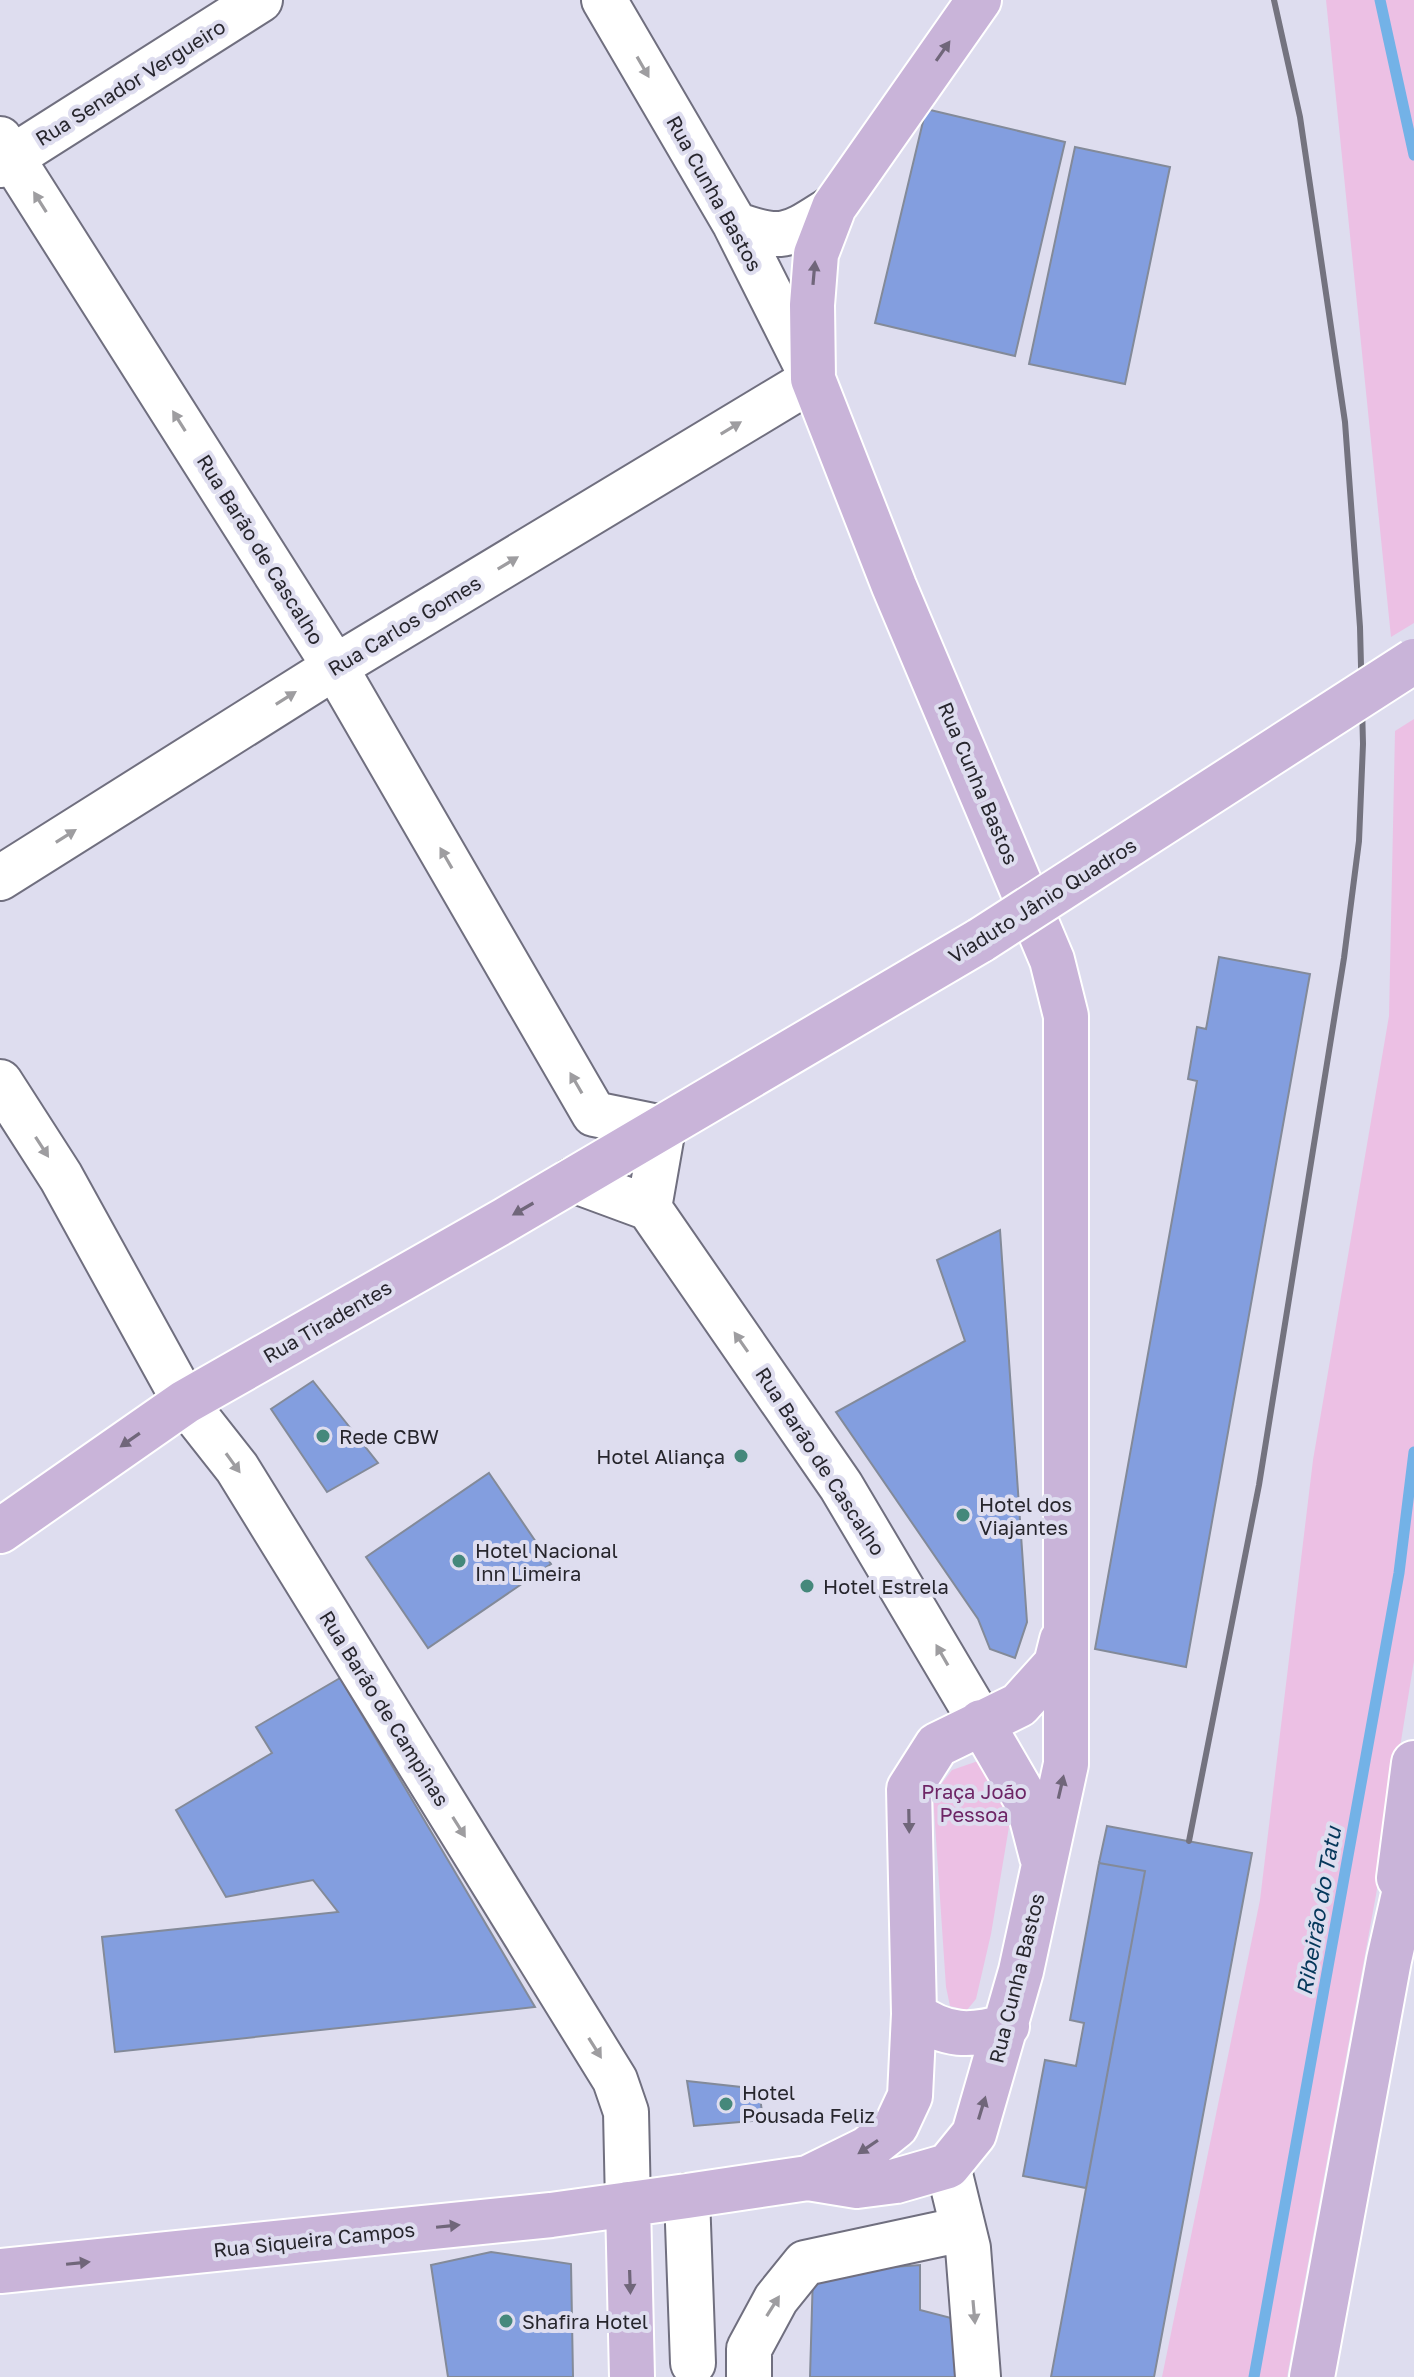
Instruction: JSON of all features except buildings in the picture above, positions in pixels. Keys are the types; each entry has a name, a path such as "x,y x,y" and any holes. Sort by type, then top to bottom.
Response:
{"main road":[{"path":"813,379 812,305 816,254 834,207 979,0"},
{"name":"Rua Cunha Bastos","path":"808,2178 857,2186 896,2181 948,2166 974,2134 1007,2026 1066,1764 1063,1637 1066,1016 1052,960 894,586 813,379"},
{"name":"Viaduto Jânio Quadros","path":"663,1128 981,940 1414,661"},
{"name":"Rua Tiradentes","path":"0,1531 185,1402 663,1128"},
{"name":"Rua Cunha Bastos","path":"628,2204 808,2178 867,2149 896,2126 910,2096 914,2014 909,1789 937,1745 1019,1705 1056,1664 1063,1637"},
{"path":"981,1722 1028,1803 1043,1863"},
{"path":"1389,1960 1414,1763"},
{"path":"1312,2377 1389,1960 1414,1850"},
{"path":"914,2014 935,2029 959,2034 981,2034 1007,2026"},
{"name":"Rua Siqueira Campos","path":"0,2271 628,2204"},
{"name":"Rua Barão de Campinas","path":"628,2204 632,2377"}],"street":[{"name":"Rua Senador Vergueiro","path":"4,153 260,0"},
{"name":"Rua Cunha Bastos","path":"604,0 735,224 813,379"},
{"name":"Rua Barão de Cascalho","path":"4,153 335,667 594,1114 663,1128"},
{"path":"735,224 768,237 796,230 834,207"},
{"name":"Rua Carlos Gomes","path":"0,878 335,667 813,379"},
{"name":"Rua Barão de Campinas","path":"0,1082 61,1177 185,1402 237,1468 615,2080 626,2112 628,2204"},
{"path":"573,1180 649,1208 663,1128"},
{"name":"Rua Barão de Cascalho","path":"649,1208 841,1486 981,1722"},
{"path":"948,2166 965,2238 978,2377"},
{"path":"687,2196 693,2363"},
{"path":"749,2377 749,2349 776,2299 805,2263 965,2238"}],"green space":[{"path":"1326,0 1414,0 1414,623 1391,637"},
{"path":"1414,719 1414,1661 1376,1895 1287,2377 1162,2377 1260,1900 1313,1460 1389,1016 1395,731"},
{"name":"Praça João Pessoa","path":"978,1761 999,1769 1013,1803 991,1934 976,1999 967,2010 950,2006 946,1987 933,1795 952,1770"}],"waterway":[{"name":"Ribeirão do Tatu","path":"1380,0 1414,155"},
{"name":"Ribeirão do Tatu","path":"1254,2377 1399,1573 1414,1452"}],"railway":[{"path":"1189,1841 1259,1485 1344,958 1359,841 1363,744 1360,627 1345,422 1300,117 1274,0"}],"place":[{"name":"Rede CBW","path":"323,1436"},
{"name":"Hotel Aliança","path":"741,1456"},
{"name":"Hotel dos Viajantes","path":"963,1515"},
{"name":"Hotel Nacional Inn Limeira","path":"459,1561"},
{"name":"Hotel Estrela","path":"807,1586"},
{"name":"Hotel Pousada Feliz","path":"726,2104"},
{"name":"Shafira Hotel","path":"506,2321"}]}
